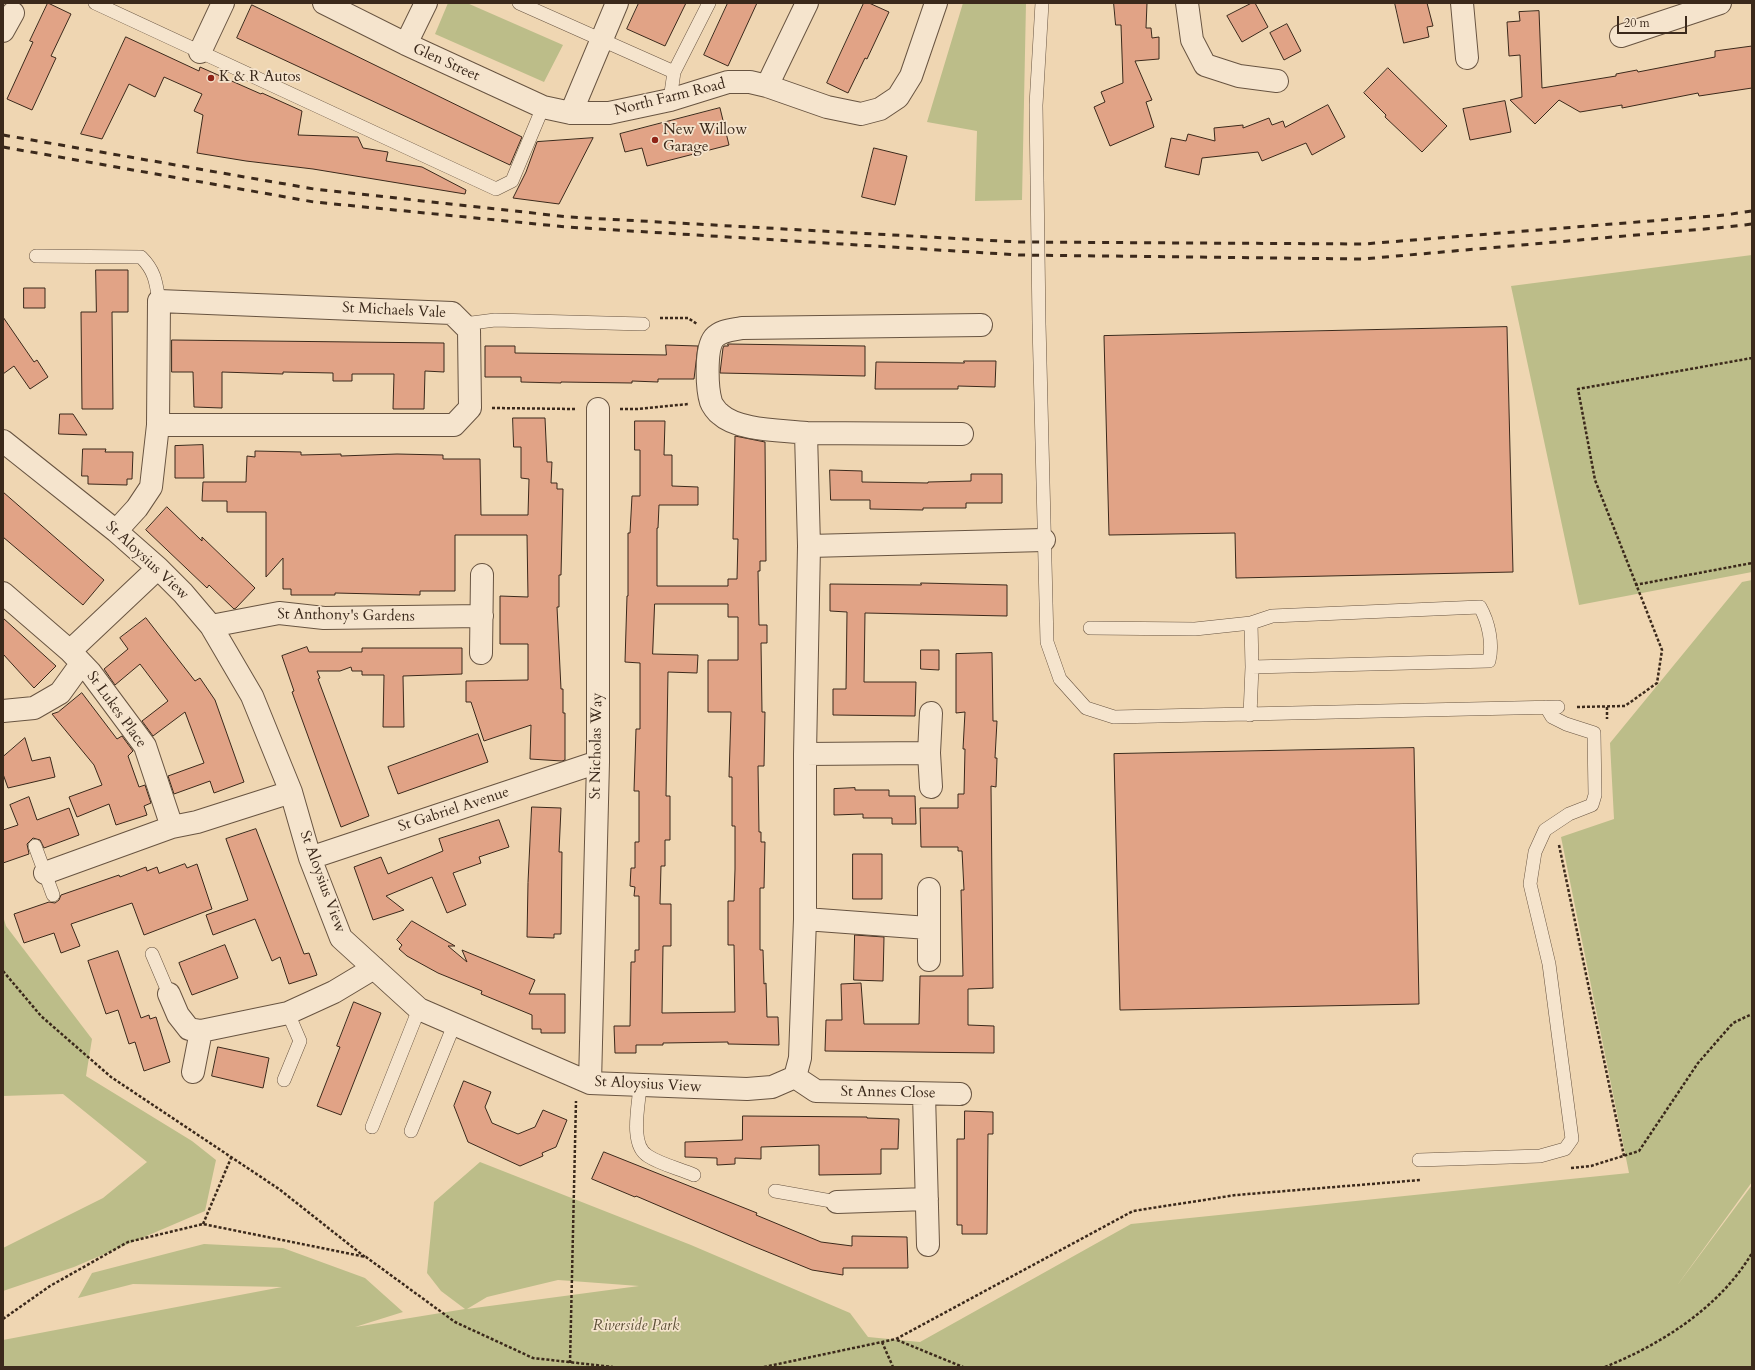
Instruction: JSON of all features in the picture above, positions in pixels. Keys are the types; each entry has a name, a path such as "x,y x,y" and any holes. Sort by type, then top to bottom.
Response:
{"street":[{"path":"200,52 223,3"},
{"name":"Glen Street","path":"324,3 406,44 543,107 571,113"},
{"path":"406,44 426,3"},
{"path":"767,86 807,3"},
{"name":"North Farm Road","path":"571,113 609,114 670,100 728,82 750,82 767,86 827,107 861,114 880,109 898,97 911,76 936,3"},
{"path":"1188,3 1192,40 1205,65 1239,76 1277,81"},
{"path":"1462,3 1467,58"},
{"path":"1621,36 1720,3"},
{"path":"571,113 600,39 614,8"},
{"path":"116,531 137,508 151,486 158,425 159,301"},
{"name":"St Michaels Vale","path":"158,425 454,425 470,408 469,330 452,313 159,301"},
{"path":"962,434 806,433 734,423 719,414 711,402 708,379 710,346 715,337 724,331 742,328 981,325"},
{"name":"St Nicholas Way","path":"583,1080 598,762 598,409"},
{"path":"795,1077 800,1058 805,919 805,754 809,546 806,433"},
{"name":"St Aloysius View","path":"3,441 116,531 158,568 183,593 211,626 252,696 291,792 310,858 342,938 419,1009 583,1080 640,1086 747,1089 772,1087 795,1077"},
{"path":"809,546 1044,540"},
{"name":"St Lukes Place","path":"3,711 34,708 60,693 75,657 158,568"},
{"path":"482,575 482,653"},
{"name":"St Lukes Place","path":"3,593 90,672 146,746 172,827"},
{"name":"St Anthony's Gardens","path":"211,626 279,613 324,618 482,616"},
{"path":"930,787 929,754 931,713"},
{"path":"805,754 929,754"},
{"name":"St Gabriel Avenue","path":"310,858 598,762"},
{"path":"45,873 172,827 197,822 291,792"},
{"path":"928,960 929,889"},
{"path":"805,919 928,928"},
{"path":"169,994 178,1015 189,1029 201,1031 288,1013 334,992 374,968"},
{"path":"193,1072 201,1031"},
{"name":"St Annes Close","path":"795,1077 816,1091 960,1094"},
{"path":"924,1094 928,1245"},
{"path":"836,1202 927,1199"}],"lane":[{"path":"95,3 496,189 512,181 543,107"},
{"path":"670,100 674,72 709,3"},
{"path":"1042,3 1036,105 1044,540 1047,642 1060,679 1086,708 1114,717 1552,707 1552,718 1594,733 1595,796 1592,805 1569,814 1545,830 1535,852 1530,884 1549,964 1572,1139 1564,1149 1540,1156 1419,1160"},
{"path":"521,4 674,72"},
{"path":"36,256 141,257 150,266 156,282 159,301"},
{"path":"464,324 495,320 643,324"},
{"path":"1090,628 1195,629 1251,623 1272,616 1480,607 1486,618 1491,652 1489,661 1252,667"},
{"path":"1250,715 1252,667 1251,623"},
{"path":"35,846 53,895"},
{"path":"152,954 169,994"},
{"path":"372,1127 419,1009"},
{"path":"284,1080 300,1041 288,1013"},
{"path":"410,1131 454,1024"},
{"path":"640,1086 637,1141 646,1156 694,1174"},
{"path":"776,1191 836,1202"}],"path":[{"path":"643,324 655,318 688,318 715,337"},
{"path":"1552,707 1625,706 1657,684 1662,650 1635,585 1595,480 1578,389 1752,358"},
{"path":"1635,585 1752,563"},
{"path":"1607,707 1607,722"},
{"path":"1559,844 1624,1156"},
{"path":"3,971 41,1016 111,1077 230,1158 279,1189 366,1257 455,1322 533,1358 613,1367"},
{"path":"1567,1168 1591,1166 1638,1151 1698,1062 1733,1023 1752,1014"},
{"path":"570,1362 583,1080"},
{"path":"203,1224 230,1158"},
{"path":"764,1367 896,1338 1133,1211 1236,1195 1426,1180"},
{"path":"3,1319 50,1286 128,1242 203,1224 366,1257"},
{"path":"1605,1367 1626,1358 1666,1336 1700,1312 1723,1291 1746,1264 1752,1253"},
{"path":"897,1340 963,1367"},
{"path":"882,1342 893,1367"}],"green space":[{"path":"448,3 467,3 563,45 544,82 435,34"},
{"path":"963,3 1026,3 1022,200 975,201 977,131 927,122"},
{"path":"1752,255 1752,572 1579,605 1511,286"},
{"name":"Riverside Park","path":"1752,580 1752,1182 1676,1287 1752,1185 1752,1367 3,1367 3,1340 282,1287 133,1284 78,1298 92,1273 204,1244 283,1248 365,1278 403,1312 355,1327 465,1309 441,1291 427,1273 434,1202 480,1162 691,1245 850,1313 868,1337 920,1342 1131,1224 1629,1173 1561,837 1614,819 1610,743 1742,582","holes":["558,1280 639,1286 467,1309 487,1297"]},
{"path":"3,916 6,926 92,1039 86,1076 192,1141 216,1160 205,1211 74,1267 3,1291 3,1248 103,1198 147,1162 63,1094 3,1096"}],"building":[{"path":"48,3 71,14 51,56 56,58 32,110 7,99 33,42 30,41"},
{"path":"639,3 686,3 665,46 627,29"},
{"path":"728,3 757,3 728,66 704,55"},
{"path":"864,3 869,3 889,12 867,59 865,58 848,93 827,83"},
{"path":"1114,3 1147,3 1146,28 1151,28 1152,38 1159,37 1159,59 1135,61 1152,100 1146,102 1154,127 1110,146 1094,107 1105,102 1101,92 1123,83 1121,25 1116,25"},
{"path":"1252,3 1255,3 1268,27 1242,42 1227,16"},
{"path":"1395,3 1427,3 1433,26 1427,27 1429,37 1404,43"},
{"path":"252,5 522,137 510,165 237,38"},
{"path":"1539,11 1542,88 1616,76 1616,74 1637,70 1638,72 1715,57 1715,51 1752,46 1752,88 1699,96 1698,93 1622,108 1622,105 1580,112 1559,100 1535,124 1510,100 1522,97 1520,55 1509,56 1507,22 1520,21 1519,12"},
{"path":"1287,24 1301,51 1284,60 1270,33"},
{"path":"126,37 199,71 200,67 302,111 298,135 358,137 363,148 388,152 386,161 422,167 466,190 465,194 313,169 246,161 197,153 203,115 194,111 202,94 164,77 155,97 129,84 102,139 81,134"},
{"path":"1388,68 1447,126 1422,152 1385,117 1386,115 1364,93"},
{"path":"1505,101 1511,132 1470,140 1463,109"},
{"path":"1328,105 1345,137 1312,155 1306,143 1262,161 1258,152 1202,158 1199,175 1165,167 1171,138 1186,141 1188,134 1215,141 1214,128 1243,125 1243,128 1269,118 1272,125 1283,121 1285,127"},
{"path":"720,108 729,145 647,166 642,148 625,152 620,134"},
{"path":"593,138 559,204 513,198 526,172 537,142"},
{"path":"874,148 907,156 895,205 862,197"},
{"path":"96,270 128,270 128,312 112,312 113,409 82,409 81,312 96,312"},
{"path":"24,288 45,288 45,308 24,308"},
{"path":"3,317 34,362 37,360 48,377 30,389 14,366 3,374"},
{"path":"1507,327 1513,572 1236,578 1235,533 1109,535 1104,336"},
{"path":"172,340 444,343 444,372 425,371 424,409 393,409 394,374 352,374 352,381 333,381 333,373 283,372 283,374 222,372 222,408 194,407 193,372 172,372"},
{"path":"728,344 865,346 865,376 720,373 723,348 724,346 728,346"},
{"path":"666,345 698,346 694,379 658,379 658,382 632,381 632,383 561,383 521,382 521,377 485,377 485,346 515,346 515,353 666,355"},
{"path":"964,361 996,361 995,387 958,386 958,389 875,389 876,362 964,363"},
{"path":"60,414 73,414 87,435 59,434"},
{"path":"513,418 545,418 547,462 552,462 551,483 557,483 557,489 563,489 561,575 559,575 559,607 557,607 561,689 563,689 563,713 565,713 565,760 562,761 530,759 531,725 484,741 471,702 466,702 466,681 528,680 528,644 500,644 500,596 528,597 527,535 455,535 455,591 420,591 420,595 335,593 335,595 291,595 291,589 283,589 283,558 266,577 266,512 227,512 227,501 202,501 203,482 246,482 247,456 255,457 255,451 301,452 301,455 341,454 341,456 397,454 443,455 443,459 480,459 481,515 528,515 529,479 521,478 521,447 514,447"},
{"path":"635,421 665,421 664,455 672,455 672,486 698,487 698,505 659,505 657,528 657,586 728,586 728,579 737,579 738,539 733,539 735,436 765,442 766,561 760,561 760,571 758,571 759,625 767,625 767,643 761,643 762,712 765,712 764,766 758,766 759,832 761,832 761,842 765,842 764,888 760,888 760,950 763,950 767,1017 778,1017 779,1045 728,1044 728,1042 663,1043 663,1045 636,1045 636,1053 615,1053 614,1026 630,1026 631,962 635,962 635,950 639,950 639,896 634,896 635,887 630,886 631,868 635,868 635,842 639,842 639,791 634,791 636,729 640,729 640,663 625,662 628,596 628,533 630,533 632,496 640,496 640,450 635,450","holes":["655,604 728,604 728,617 738,617 738,660 708,660 708,712 731,712 729,777 732,777 732,826 735,826 735,869 734,901 728,901 728,945 734,945 735,1012 662,1013 663,946 671,946 671,904 660,904 661,866 665,866 665,840 670,840 670,796 666,796 668,672 697,673 698,655 653,654"]},
{"path":"203,445 204,478 175,478 175,446"},
{"path":"83,449 106,449 105,452 133,452 132,479 127,479 127,485 88,484 88,476 82,476"},
{"path":"830,470 862,471 862,482 928,483 971,481 971,474 1002,474 1002,503 966,503 966,508 923,508 923,510 870,509 870,500 831,500"},
{"path":"3,492 104,580 83,605 3,537"},
{"path":"167,507 202,541 202,537 255,588 236,608 234,609 209,585 207,588 146,530"},
{"path":"921,583 1007,585 1007,616 865,613 864,682 916,682 915,716 833,715 833,689 846,689 847,612 830,611 830,584 921,585"},
{"path":"3,618 56,666 34,688 3,654"},
{"path":"146,618 195,681 200,678 215,700 244,782 214,793 210,781 174,794 168,776 204,763 185,712 153,736 142,721 168,701 140,664 115,685 104,669 128,649 120,638"},
{"path":"307,647 309,652 362,652 362,648 462,648 462,674 403,676 404,727 383,727 384,675 362,675 362,671 352,671 351,667 340,671 317,671 320,678 318,679 369,816 341,827 292,692 294,691 282,656"},
{"path":"921,650 939,650 939,670 921,669"},
{"path":"992,653 993,721 997,721 995,758 997,758 996,787 991,786 993,988 968,989 968,1025 994,1026 994,1053 825,1051 826,1020 842,1020 841,984 861,983 864,1024 919,1024 920,976 963,976 961,890 964,890 962,851 958,851 958,847 921,847 920,808 958,808 958,794 964,794 965,749 963,749 965,712 956,713 956,654"},
{"path":"82,693 117,739 122,736 133,751 128,756 139,787 145,785 151,803 144,806 147,815 116,825 109,804 77,817 69,797 102,785 94,765 52,714 58,712"},
{"path":"478,734 488,762 398,794 388,767"},
{"path":"25,738 32,761 50,757 55,777 8,788 3,774 3,757"},
{"path":"1414,748 1419,1004 1120,1010 1114,754"},
{"path":"855,788 855,790 889,790 889,796 915,796 916,824 892,824 892,818 863,818 863,814 834,815 834,789"},
{"path":"29,797 37,820 69,808 79,835 44,848 40,840 33,838 27,844 29,854 3,863 3,830 18,825 10,805"},
{"path":"532,807 561,808 559,852 562,852 561,934 554,934 554,938 527,937"},
{"path":"499,820 509,847 479,857 481,863 453,873 466,905 447,913 432,877 386,896 404,910 373,920 354,867 381,857 388,874 443,851 439,839"},
{"path":"256,829 304,954 309,953 317,975 289,984 280,957 272,961 255,919 213,935 206,915 248,900 226,839"},
{"path":"853,854 882,854 882,899 853,899"},
{"path":"185,864 187,868 197,864 212,909 144,935 132,903 71,924 80,946 61,953 54,933 24,943 14,914 49,902 55,903 59,900 61,895 119,875 120,877 146,867 147,871 157,867 159,873"},
{"path":"412,921 455,946 448,946 467,962 462,950 535,980 529,994 565,994 565,1033 541,1033 541,1029 532,1029 532,1015 481,994 482,991 438,973 407,956 399,949 402,945 397,940"},
{"path":"855,935 884,937 883,981 854,980"},
{"path":"225,945 238,978 192,995 179,963"},
{"path":"118,951 141,1018 149,1015 150,1019 156,1017 170,1062 144,1071 135,1042 129,1044 118,1010 106,1014 88,961"},
{"path":"354,1002 381,1013 341,1115 317,1106 340,1047 337,1046"},
{"path":"218,1047 269,1058 263,1088 212,1076"},
{"path":"464,1081 491,1092 485,1107 492,1123 518,1134 535,1127 543,1110 567,1120 556,1147 542,1153 543,1156 520,1166 468,1142 454,1106"},
{"path":"965,1111 993,1112 993,1134 988,1134 987,1234 962,1234 962,1225 957,1225 957,1139 964,1139"},
{"path":"743,1116 867,1117 899,1119 898,1149 881,1149 881,1174 819,1175 819,1145 761,1147 761,1159 735,1158 735,1164 717,1165 717,1158 685,1157 685,1142 742,1140"},
{"path":"604,1152 757,1213 756,1215 821,1242 852,1246 852,1236 907,1237 908,1268 843,1268 843,1275 812,1270 592,1179"}],"railway":[{"path":"3,135 314,189 569,217 1019,242 1364,244 1725,215 1752,211"},
{"path":"3,147 314,202 567,227 1020,255 1363,259 1752,224"}],"place":[{"name":"K & R Autos","path":"211,78"},
{"name":"New Willow Garage","path":"655,140"}]}
